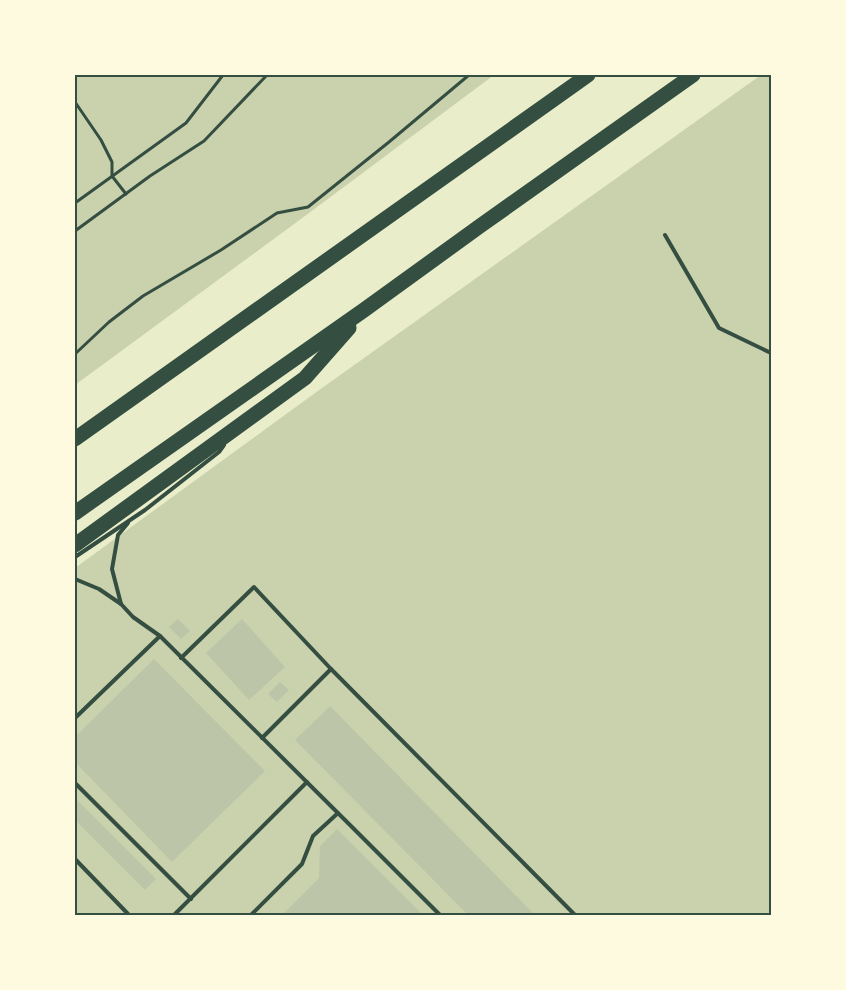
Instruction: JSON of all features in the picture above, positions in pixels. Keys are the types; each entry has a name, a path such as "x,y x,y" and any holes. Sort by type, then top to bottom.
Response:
{"highway":[{"path":"75,439 588,75"},
{"path":"75,513 693,75"},
{"path":"75,545 305,378 364,310"}],"lane":[{"path":"665,235 719,328 771,353"},
{"path":"75,558 145,510 219,452 236,428"},
{"path":"121,604 112,570 118,535 131,519"},
{"path":"75,579 99,589 121,604 133,617 160,636 440,915"},
{"path":"181,658 254,586 331,669 575,915"},
{"path":"75,718 160,636"},
{"path":"262,738 331,669"},
{"path":"174,915 307,782"},
{"path":"75,783 191,899"},
{"path":"251,915 302,864 313,836 338,813"},
{"path":"75,859 129,915"}],"path":[{"path":"75,203 186,123 223,75"},
{"path":"75,231 150,176 204,141 267,75"},
{"path":"75,354 109,322 143,296 221,250 277,213 308,206 469,75"},
{"path":"75,102 101,140 112,162 112,176 126,194"}],"green space":[{"path":"75,75 494,75 75,385"},
{"path":"761,75 771,75 771,915 75,915 75,568 315,393"}],"building":[{"path":"178,619 190,631 181,639 169,627"},
{"path":"242,619 285,667 249,700 206,653"},
{"path":"154,659 265,771 172,862 75,762 75,737"},
{"path":"280,682 289,690 277,702 268,694"},
{"path":"330,706 535,915 468,915 295,740"},
{"path":"75,798 156,879 145,890 75,820"},
{"path":"337,829 423,915 282,915 319,878 320,846"}]}
